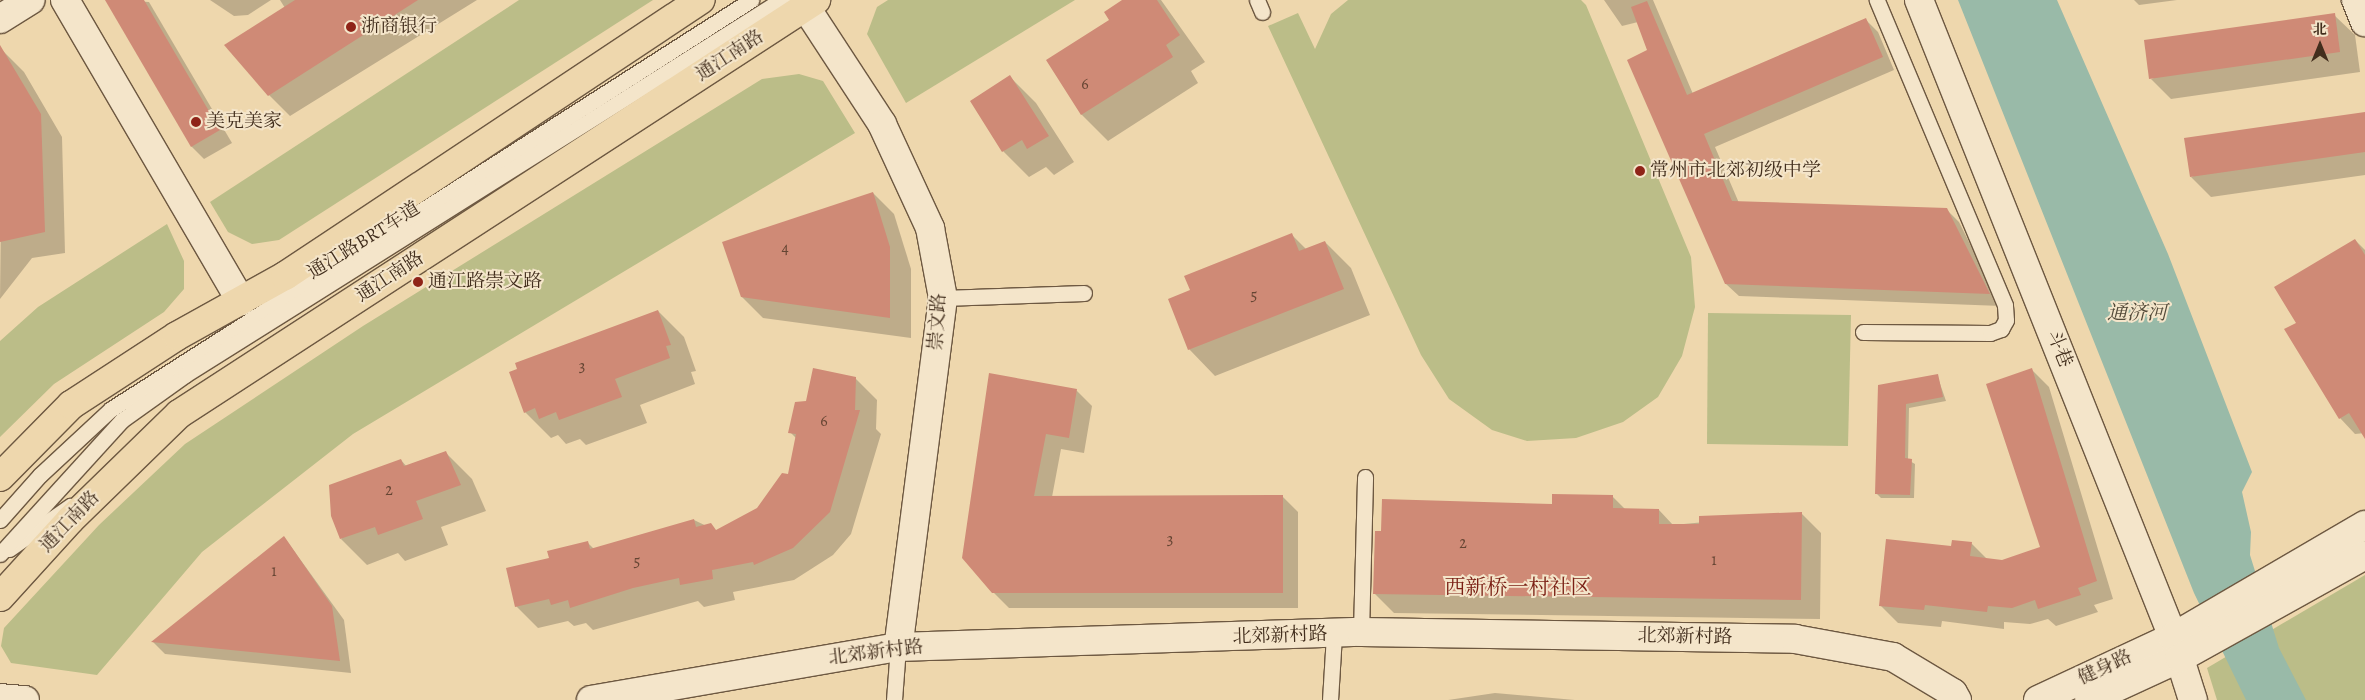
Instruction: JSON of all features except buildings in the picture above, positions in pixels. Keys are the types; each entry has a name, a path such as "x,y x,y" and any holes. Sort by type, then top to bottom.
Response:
{"main road":[{"path":"0,477 71,405 177,336 285,276 701,0"},
{"name":"通江南路","path":"0,597 124,467 179,414 801,2"}],"street":[{"path":"0,19 30,0"},
{"path":"65,0 241,301"},
{"name":"斗巷","path":"1919,0 2176,647 2193,700"},
{"path":"2356,0 2365,22"},
{"name":"崇文路","path":"801,2 886,133 930,228 943,298 898,647"},
{"path":"2176,647 2312,556 2365,525"},
{"path":"2176,647 2318,582 2365,555"},
{"name":"北郊新村路","path":"591,700 647,695 898,647 1334,635 1361,632 1795,639 1893,657 1953,693 1957,700"},
{"name":"健身路","path":"2038,700 2176,647"},
{"name":"健身路","path":"2089,700 2176,647"},
{"path":"0,698 25,700"}],"lane":[{"name":"通江路BRT车道","path":"0,520 40,475 123,401 751,0"},
{"path":"1863,332 1990,333 2001,329 2006,320 2005,305 1876,0"},
{"name":"通江路BRT车道","path":"0,555 122,420 185,375 801,2"},
{"path":"943,298 1084,292"},
{"path":"123,401 177,336"},
{"path":"0,555 124,467"},
{"path":"1361,632 1365,477"},
{"path":"1330,700 1334,635"},
{"path":"894,700 898,647"}],"green space":[{"path":"519,0 653,0 279,240 252,244 228,232 210,202"},
{"path":"888,0 1075,0 906,103 867,34 877,7"},
{"path":"1348,0 1581,0 1586,5 1691,257 1695,307 1682,356 1658,397 1623,422 1576,438 1527,441 1492,430 1449,399 1421,355 1268,26 1298,13 1315,49 1331,14"},
{"path":"799,74 823,81 855,133 353,434 202,552 97,675 11,663 1,646 4,628 99,525 185,444 363,326 762,79"},
{"path":"167,224 184,261 184,289 164,312 54,384 0,437 0,341 38,307"},
{"path":"1708,313 1851,315 1848,446 1707,444"},
{"path":"2365,575 2365,700 2217,700 2207,668"}],"water":[{"name":"通济河","path":"1958,0 2057,0 2168,254 2252,472 2242,492 2251,532 2250,555 2279,648 2306,700 2246,700 2194,593"}],"place":[{"name":"浙商银行","path":"351,27"},
{"name":"美克美家","path":"196,122"},
{"name":"常州市北郊初级中学","path":"1640,171"},
{"name":"通江路崇文路","path":"418,282"}],"district":[{"name":"西新桥一村社区","path":"1518,587"}]}
